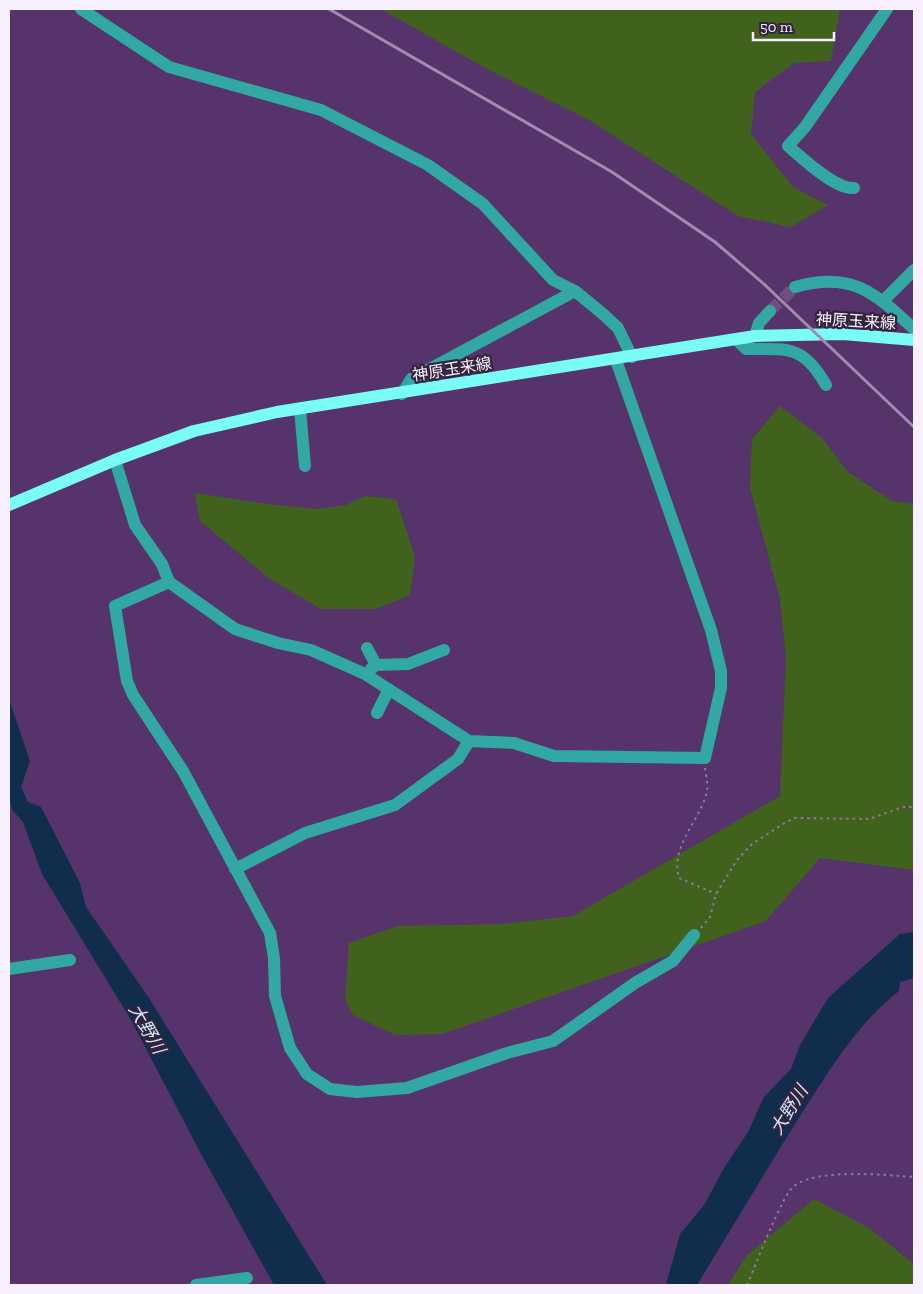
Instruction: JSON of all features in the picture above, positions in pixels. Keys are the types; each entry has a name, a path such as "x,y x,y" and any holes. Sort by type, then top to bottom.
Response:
{"main road":[{"name":"神原玉来線","path":"9,505 115,460 194,431 300,409 616,360 754,336 843,334 914,340"}],"street":[{"path":"80,9 169,67 321,110 428,165 483,204 553,280 575,291 618,328 632,357"},
{"path":"854,188 846,189 811,166 788,146 805,127 887,9"},
{"path":"883,301 914,270"},
{"path":"796,287 828,280 844,281 883,301 914,329"},
{"path":"402,394 411,379 575,291"},
{"path":"754,336 759,322 770,311"},
{"path":"737,340 746,349 778,348 807,358 826,385"},
{"path":"115,460 134,525 162,564 169,582 235,629 278,643 311,650 365,674 469,741 514,743 554,756 704,758 720,688 721,672 711,630 616,360"},
{"path":"300,409 305,466"},
{"path":"169,582 115,606 127,681 133,695 183,770 270,933 274,958 274,996 290,1048 307,1074 330,1089 357,1092 407,1088 506,1053 553,1041 636,983 673,961 694,935"},
{"path":"367,648 376,665"},
{"path":"365,674 376,665 408,664 444,650"},
{"path":"377,713 389,689"},
{"path":"235,870 305,833 395,805 458,758 469,741"},
{"path":"9,969 70,960"},
{"path":"196,1285 248,1278"}],"path":[{"path":"704,758 707,794 679,851 676,868 679,878 716,894"},
{"path":"694,935 710,918 716,894 737,860 752,844 794,818 869,819 903,807 914,807"},
{"path":"747,1285 781,1207 793,1186 810,1178 856,1174 914,1176"}],"green space":[{"path":"381,9 840,9 831,61 794,63 755,92 751,134 793,187 828,205 791,227 738,216 589,120 487,69"},
{"path":"780,406 823,439 848,472 892,501 914,504 914,870 820,858 766,921 442,1034 395,1035 353,1015 345,1000 349,943 398,926 502,924 573,916 780,796 786,659 780,599 750,488 752,439"},
{"path":"195,493 316,509 346,505 365,496 396,499 415,556 410,595 376,609 321,609 270,579 200,521"},
{"path":"814,1199 869,1228 914,1264 914,1285 728,1285 746,1256"}],"water":[{"name":"大野川","path":"9,699 30,761 21,787 28,802 41,807 80,883 86,907 149,998 327,1285 274,1285 200,1152 131,1020 42,874 23,822 12,810 9,796"},
{"name":"大野川","path":"914,932 914,978 900,982 899,991 870,1018 845,1048 812,1096 697,1285 666,1285 680,1234 704,1205 724,1168 748,1132 764,1097 791,1069 800,1045 828,998 900,934"}],"tunnel":[{"path":"770,311 795,287"}],"railway":[{"path":"329,9 612,172 715,242 765,285 914,427"}]}
